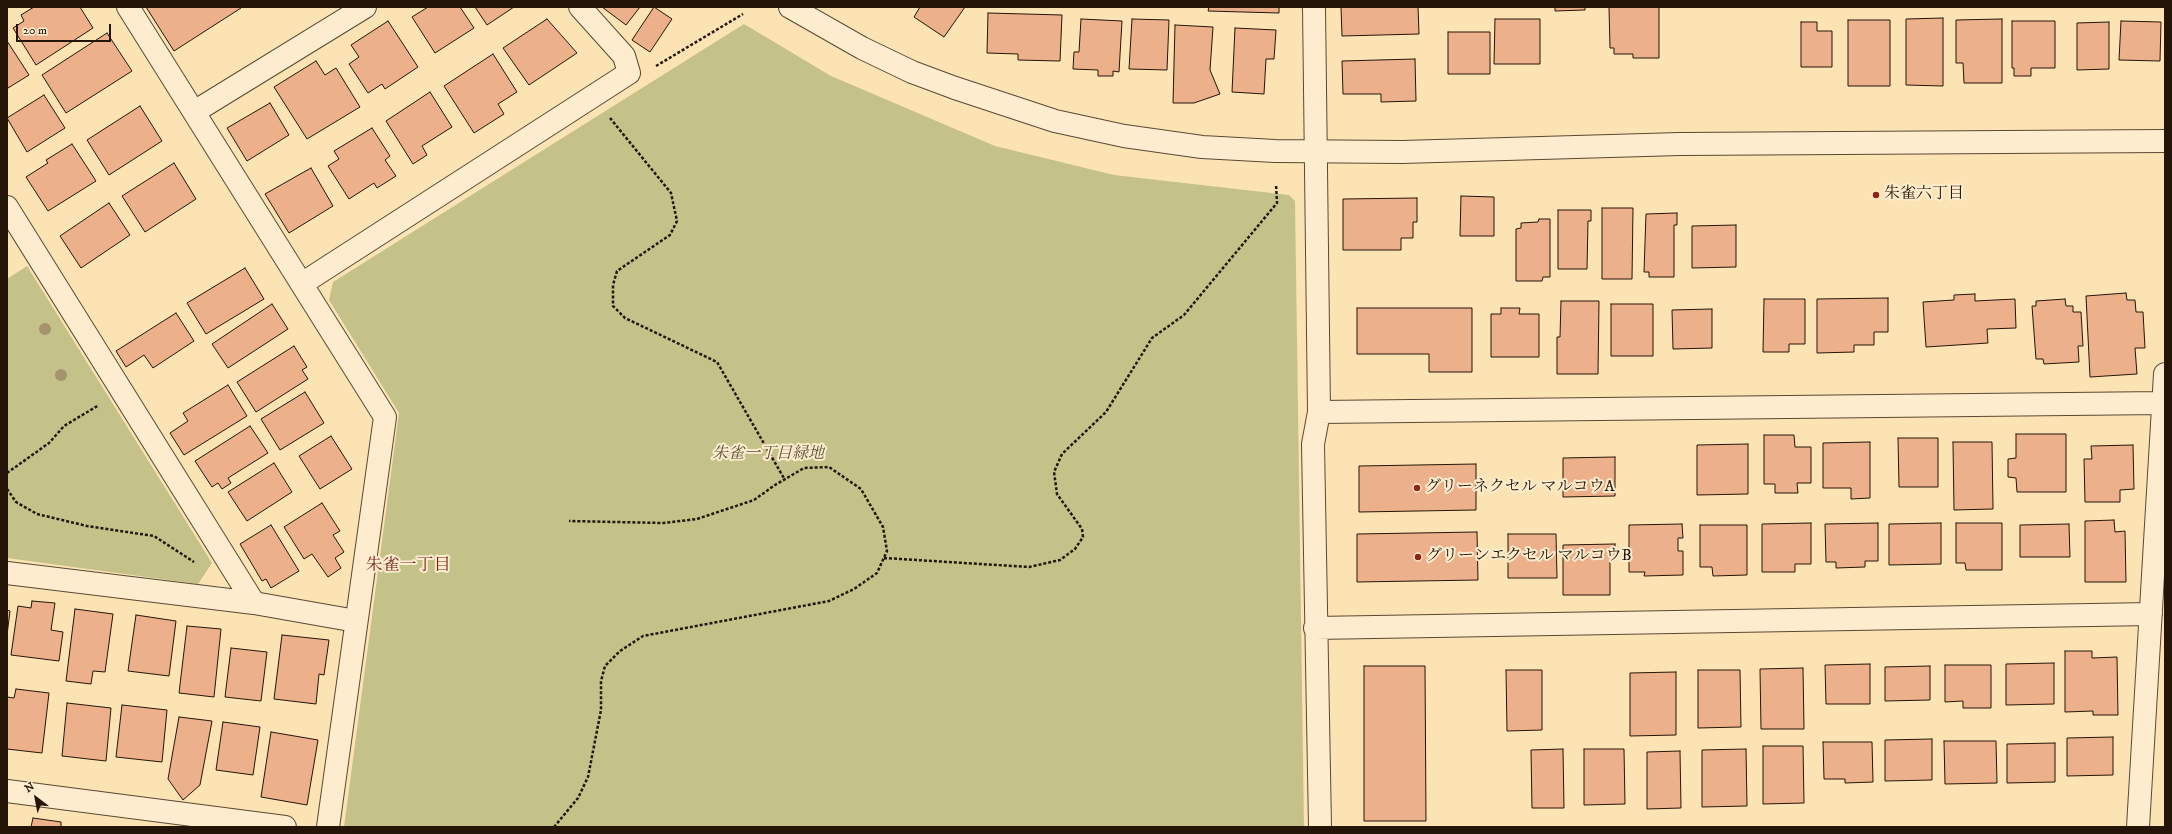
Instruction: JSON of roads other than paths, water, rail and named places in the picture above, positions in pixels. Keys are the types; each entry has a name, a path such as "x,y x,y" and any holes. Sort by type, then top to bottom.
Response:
{"street":[{"path":"128,7 303,283 385,417 328,827"},
{"path":"194,112 365,7"},
{"path":"303,283 629,74 624,56 580,7"},
{"path":"790,7 862,48 912,72 955,88 1054,121 1124,136 1202,147 1315,152 1402,152 1680,144 2165,141"},
{"path":"1314,7 1319,412 1313,444 1315,628 1320,827"},
{"path":"7,207 254,603"},
{"path":"2138,827 2162,403 2165,374"},
{"path":"1319,412 2162,403"},
{"path":"7,573 254,603 356,621"},
{"path":"1315,628 2151,614"},
{"path":"7,791 285,827"}],"place":[{"name":"朱雀六丁目","path":"1876,195"},
{"name":"グリーネクセル マルコウA","path":"1417,488"},
{"name":"グリーンエクセル マルコウB","path":"1418,557"}],"district":[{"name":"朱雀一丁目","path":"408,566"}],"park label":[{"name":"朱雀一丁目緑地","path":"768,455"}]}
